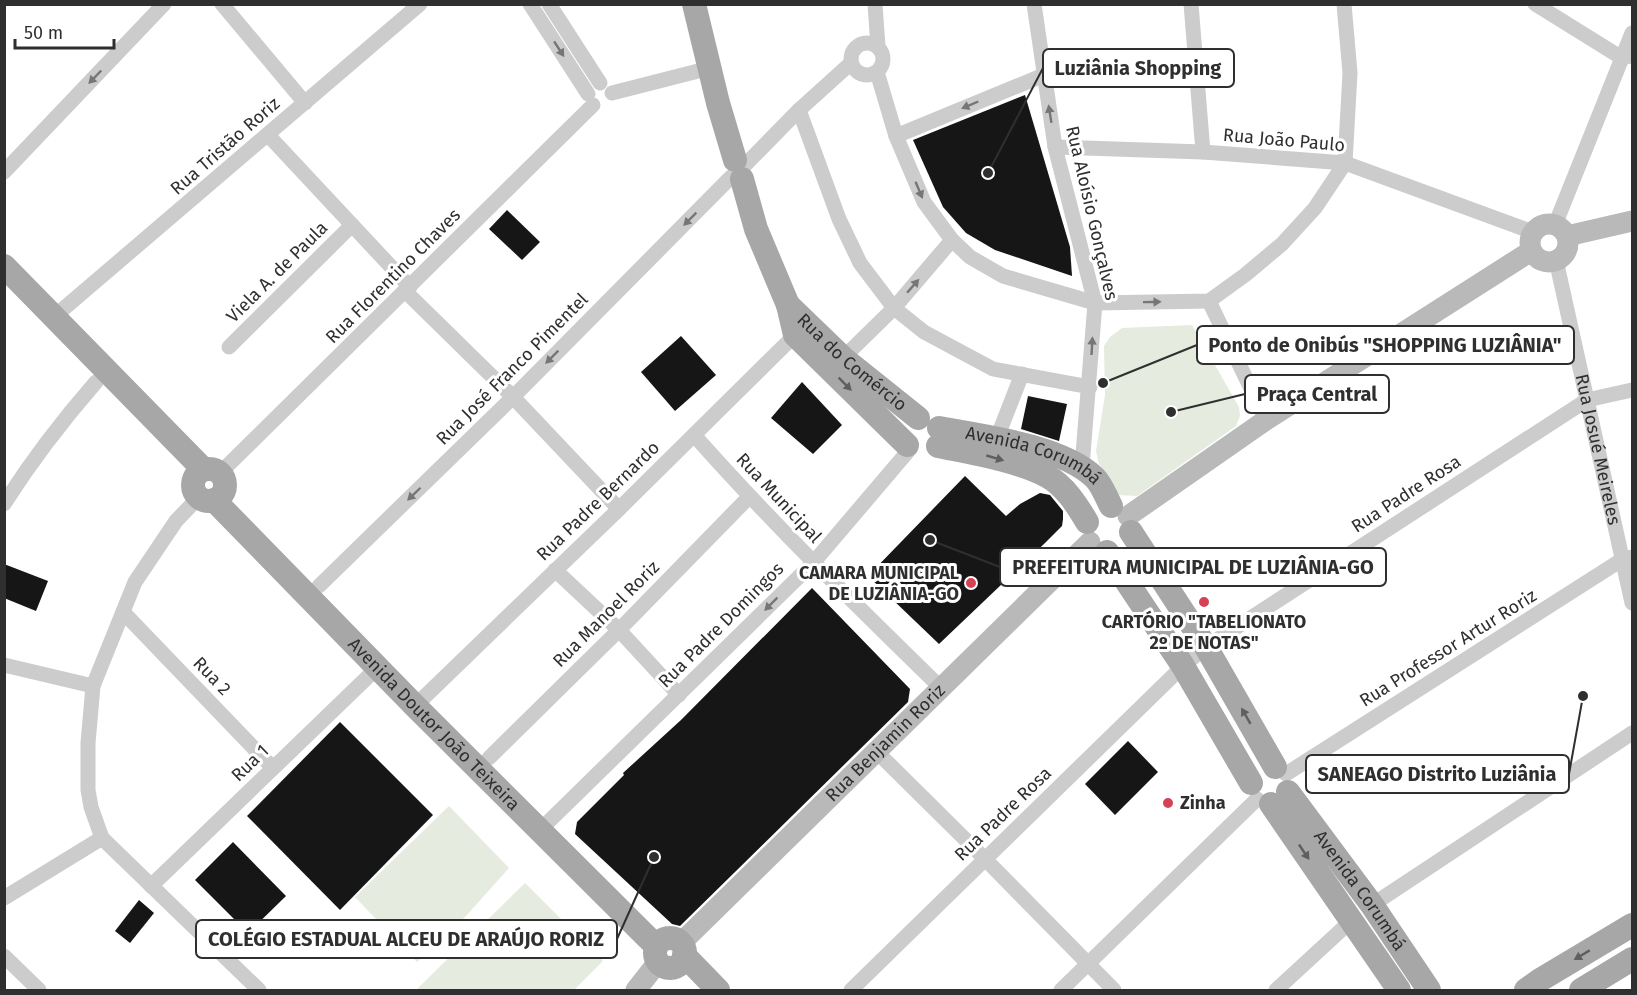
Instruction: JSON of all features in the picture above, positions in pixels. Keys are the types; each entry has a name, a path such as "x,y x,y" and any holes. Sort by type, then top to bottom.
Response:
{"main road":[{"name":"Rua do Comércio","path":"694,4 756,229 788,305 795,334 909,447"},
{"name":"Avenida Doutor João Teixeira","path":"4,266 55,316 377,668 421,700 489,758 544,825"},
{"name":"Avenida Doutor João Teixeira","path":"4,288 96,382 319,586 421,700 669,952 718,990"},
{"name":"Rua do Comércio","path":"788,305 843,358 932,431"},
{"path":"908,424 932,431 933,450 921,454 909,447 904,434 908,424"},
{"name":"Avenida Corumbá","path":"932,431 997,438 1059,456 1082,467 1097,480 1124,518 1206,647 1271,787 1351,921 1399,990"},
{"name":"Avenida Corumbá","path":"932,431 1047,477 1064,490 1183,666 1271,787 1372,905 1429,990"},
{"name":"Avenida Corumbá","path":"1095,538 1093,513 1101,507 1124,518"},
{"path":"1095,538 1117,550 1126,545 1124,518"},
{"path":"1526,990 1632,925"},
{"name":"Avenida Doutor João Teixeira","path":"669,952 697,990"},
{"path":"1581,990 1632,960"}],"street":[{"path":"4,172 164,4"},
{"path":"222,4 305,103"},
{"name":"Rua Tristão Roriz","path":"55,316 420,4"},
{"path":"530,4 590,99 600,107 608,104 606,88 549,4"},
{"path":"875,4 878,47 883,57 877,72 867,75 857,72 851,63 852,53 859,45 869,43 878,47"},
{"name":"Rua Aloísio Gonçalves","path":"1034,4 1055,147 1095,303 1082,467"},
{"path":"1191,4 1203,152"},
{"path":"877,72 896,136 924,201 952,240 970,257 1004,276 1095,303 1209,300 1245,275 1282,244 1315,208 1346,163 1350,74 1344,4"},
{"path":"1535,4 1627,56"},
{"path":"1532,241 1540,260 1547,262 1556,260 1566,250 1561,231 1627,56 1632,33"},
{"name":"Rua José Franco Pimentel","path":"319,586 513,397 799,110 851,63"},
{"path":"590,99 593,85 606,88 710,68"},
{"path":"896,136 1044,75"},
{"name":"Rua Florentino Chaves","path":"259,990 102,838 91,807 88,790 88,743 93,686 135,582 176,521 209,485 408,289 590,99"},
{"path":"799,110 839,219 860,263 894,308 924,332 993,369 1090,387"},
{"path":"268,135 408,289 619,509"},
{"name":"Rua João Paulo","path":"1055,147 1203,152 1346,163 1532,241"},
{"path":"1124,518 1532,241 1538,227 1546,224 1561,231 1632,221"},
{"name":"Viela A. de Paula","path":"229,347 352,225"},
{"path":"843,358 894,308 952,240"},
{"name":"Rua Josué Meireles","path":"1556,260 1587,400 1628,558 1632,603"},
{"path":"1209,300 1266,420"},
{"name":"Rua Padre Bernardo","path":"421,700 619,509 795,334"},
{"path":"997,438 1022,374"},
{"path":"4,504 33,458 96,382"},
{"name":"Rua Padre Rosa","path":"851,990 1183,666 1206,647 1587,400 1632,390"},
{"name":"Rua Municipal","path":"694,435 749,497 940,687"},
{"name":"Rua Padre Domingos","path":"544,825 813,562 909,447"},
{"name":"Rua Manoel Roriz","path":"489,758 749,497"},
{"name":"Rua Benjamin Roriz","path":"636,990 669,952 878,752 940,687 1095,538"},
{"name":"Rua Professor Artur Roriz","path":"1061,990 1271,787 1628,558"},
{"path":"555,570 619,630 679,695"},
{"name":"Rua 2","path":"123,612 273,768"},
{"path":"4,664 93,686"},
{"name":"Rua 1","path":"151,886 377,668"},
{"path":"1372,905 1632,733"},
{"path":"878,752 986,858 1114,990"},
{"path":"4,898 102,838"},
{"path":"1276,990 1351,921"},
{"path":"4,956 39,990"}],"shaded area":[{"path":"1192,325 1239,407 1240,416 1236,426 1137,496 1118,495 1099,464 1096,451 1105,395 1104,346 1110,337 1122,328"},
{"path":"449,806 509,868 465,917 417,962 355,897"},
{"path":"525,883 603,961 574,990 416,990"}],"building":[{"path":"1025,95 1070,247 1072,276 995,250 966,233 943,207 913,140"},
{"path":"507,210 540,242 522,260 489,229"},
{"path":"681,336 716,375 675,411 641,372"},
{"path":"802,382 842,425 813,454 771,418"},
{"path":"1028,396 1067,404 1059,441 1021,429"},
{"path":"965,476 1006,516 1020,504 1040,493 1050,495 1063,511 1062,526 939,644 868,576"},
{"path":"4,564 48,581 36,611 4,598"},
{"path":"812,588 910,689 908,702 680,926 672,924 575,834 577,822 624,775 623,773 681,720"},
{"path":"340,722 433,815 340,910 247,816"},
{"path":"1128,741 1158,772 1115,815 1085,784"},
{"path":"233,842 286,896 248,933 195,880"},
{"path":"139,900 154,913 130,943 115,931"}],"place":[{"name":"Luziânia Shopping","path":"988,173"},
{"name":"Ponto de Onibús \"SHOPPING LUZIÂNIA\"","path":"1103,383"},
{"name":"Praça Central","path":"1171,412"},
{"name":"PREFEITURA MUNICIPAL DE LUZIÂNIA-GO","path":"930,540"},
{"name":"CAMARA MUNICIPAL DE LUZIÂNIA-GO","path":"971,583"},
{"name":"CARTÓRIO \"TABELIONATO 2º DE NOTAS\"","path":"1204,602"},
{"name":"SANEAGO Distrito Luziânia","path":"1583,696"},
{"name":"Zinha","path":"1168,803"},
{"name":"COLÉGIO ESTADUAL ALCEU DE ARAÚJO RORIZ","path":"654,857"}]}
